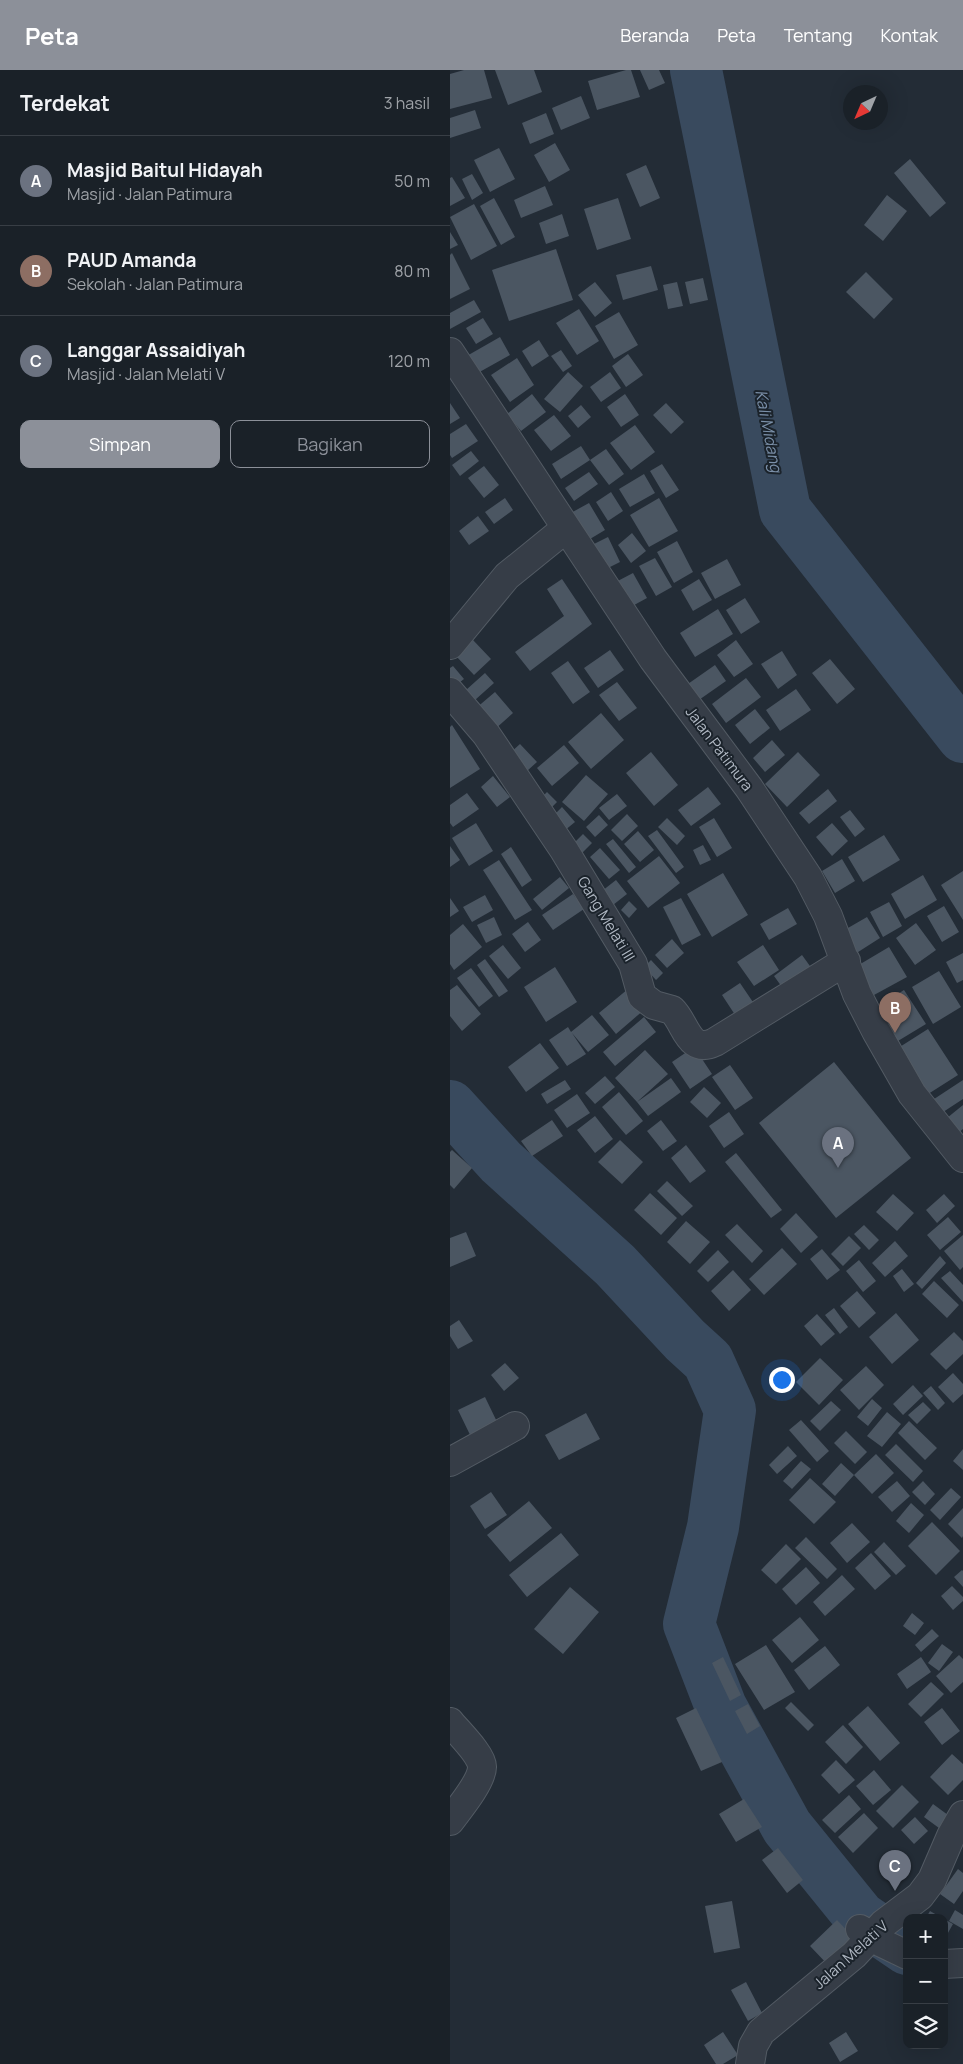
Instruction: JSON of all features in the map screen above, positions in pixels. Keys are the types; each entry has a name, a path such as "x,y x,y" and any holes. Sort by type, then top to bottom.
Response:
{"street":[{"name":"Jalan Patimura","path":"450,352 653,659 750,788 808,877 828,916 861,1001 912,1094 963,1158"},
{"path":"450,645 506,576 566,529"},
{"name":"Gang Melati III","path":"450,692 486,734 564,850 633,964 642,996 654,1005 672,1010 692,1041 703,1045 713,1044 846,961"},
{"path":"450,1462 514,1426"},
{"path":"450,1722 477,1755 482,1767 474,1787 450,1821"},
{"name":"Jalan Melati V","path":"750,2064 753,2046 761,2032 854,1955 873,1930 913,1902 927,1889 963,1815"},
{"path":"873,1930 903,1952"},
{"path":"948,1964 963,1963"}],"building":[{"path":"464,70 484,70 492,98 450,109 450,74"},
{"path":"495,70 534,70 542,92 508,105"},
{"path":"631,70 640,97 597,110 588,81"},
{"path":"640,70 659,70 665,83 649,90"},
{"path":"581,96 590,118 561,130 552,108"},
{"path":"475,110 481,128 450,138 450,118"},
{"path":"546,113 554,134 530,144 522,123"},
{"path":"555,143 570,170 549,182 534,155"},
{"path":"499,148 515,179 490,192 474,160"},
{"path":"910,159 946,203 930,217 894,173"},
{"path":"646,165 660,198 640,207 626,174"},
{"path":"472,174 483,193 472,200 462,179"},
{"path":"452,177 465,198 450,206 450,178"},
{"path":"545,186 553,205 521,218 514,200"},
{"path":"887,195 907,211 883,241 864,225"},
{"path":"494,198 515,237 501,245 480,206"},
{"path":"618,198 631,239 597,250 584,209"},
{"path":"474,204 497,246 471,260 450,217"},
{"path":"562,214 569,236 546,244 539,223"},
{"path":"450,232 458,245 450,249"},
{"path":"556,249 573,300 509,321 492,270"},
{"path":"452,253 470,289 450,299 450,255"},
{"path":"651,266 658,290 623,300 616,275"},
{"path":"866,272 893,299 874,319 846,292"},
{"path":"703,278 708,300 690,304 685,282"},
{"path":"595,282 612,303 595,317 578,295"},
{"path":"677,282 683,306 668,309 663,285"},
{"path":"474,300 481,312 450,329 450,313"},
{"path":"579,309 599,341 577,355 556,323"},
{"path":"619,312 638,345 614,359 595,326"},
{"path":"483,318 493,334 476,344 466,328"},
{"path":"500,337 510,355 476,374 465,357"},
{"path":"539,340 549,356 532,367 522,351"},
{"path":"561,350 572,366 563,372 551,356"},
{"path":"628,354 643,375 626,387 612,366"},
{"path":"517,358 534,385 510,402 491,375"},
{"path":"568,372 583,386 560,412 544,399"},
{"path":"610,372 621,388 601,402 590,387"},
{"path":"532,394 546,412 521,431 507,414"},
{"path":"625,394 639,415 621,427 607,407"},
{"path":"450,403 460,418 450,424"},
{"path":"666,403 684,422 671,434 653,415"},
{"path":"581,405 591,417 578,428 568,416"},
{"path":"554,415 571,436 551,451 534,430"},
{"path":"466,424 478,441 452,458 450,455 450,434"},
{"path":"635,425 655,452 631,470 610,443"},
{"path":"581,446 590,460 561,479 552,464"},
{"path":"606,449 624,474 609,485 590,460"},
{"path":"471,451 479,461 460,476 452,465"},
{"path":"662,464 679,490 666,498 650,471"},
{"path":"484,466 499,485 484,498 468,478"},
{"path":"589,472 598,484 574,501 565,488"},
{"path":"644,474 655,493 630,507 619,489"},
{"path":"611,492 623,511 608,521 596,502"},
{"path":"505,498 513,510 494,524 485,512"},
{"path":"659,498 678,531 649,547 630,515"},
{"path":"589,503 605,530 585,542 569,514"},
{"path":"478,516 489,531 469,545 459,531"},
{"path":"632,533 646,551 631,563 618,545"},
{"path":"608,537 620,562 604,570 592,545"},
{"path":"677,541 693,572 674,583 657,552"},
{"path":"655,558 672,587 656,596 639,566"},
{"path":"727,559 741,585 715,599 701,573"},
{"path":"633,573 647,598 625,610 612,584"},
{"path":"562,579 592,624 530,671 515,652 564,616 547,589"},
{"path":"699,579 712,600 693,611 681,590"},
{"path":"745,598 760,622 741,634 726,610"},
{"path":"718,609 733,634 695,657 680,633"},
{"path":"473,640 491,659 474,675 456,656"},
{"path":"736,640 753,664 734,677 717,655"},
{"path":"610,650 624,670 598,688 584,668"},
{"path":"782,651 797,675 778,689 761,664"},
{"path":"830,659 855,689 837,704 812,673"},
{"path":"568,661 590,692 573,704 551,673"},
{"path":"715,665 726,681 696,702 685,686"},
{"path":"453,666 464,679 455,686 450,680 450,668"},
{"path":"485,673 494,683 475,700 466,690"},
{"path":"746,678 761,697 726,723 712,704"},
{"path":"617,682 637,708 619,721 599,695"},
{"path":"796,689 811,710 780,731 766,710"},
{"path":"495,692 513,713 494,730 475,709"},
{"path":"755,709 770,728 750,744 735,725"},
{"path":"601,713 624,740 591,769 568,742"},
{"path":"452,725 480,769 450,788 450,727"},
{"path":"772,740 785,755 765,772 753,758"},
{"path":"520,744 537,762 527,771 510,753"},
{"path":"564,745 579,763 552,786 537,768"},
{"path":"651,752 678,785 654,806 626,773"},
{"path":"798,752 820,775 787,807 765,784"},
{"path":"586,775 608,794 584,821 562,802"},
{"path":"493,776 510,797 497,807 481,787"},
{"path":"708,787 721,804 691,826 678,810"},
{"path":"828,789 837,801 809,824 799,813"},
{"path":"547,792 557,802 548,811 538,801"},
{"path":"467,793 479,809 453,827 450,823 450,805"},
{"path":"617,794 627,806 609,820 599,808"},
{"path":"562,807 575,822 564,831 552,817"},
{"path":"850,810 865,829 855,837 840,817"},
{"path":"627,814 638,826 622,841 611,830"},
{"path":"599,815 608,825 595,837 586,827"},
{"path":"667,818 685,836 677,845 658,827"},
{"path":"714,818 732,848 717,857 699,827"},
{"path":"476,823 493,851 469,866 452,838"},
{"path":"832,823 848,841 832,856 816,837"},
{"path":"657,830 684,867 676,873 648,836"},
{"path":"638,831 654,850 640,862 624,844"},
{"path":"583,834 592,843 581,854 572,845"},
{"path":"884,835 900,860 863,882 848,857"},
{"path":"613,839 636,867 629,873 606,844"},
{"path":"703,845 711,860 700,865 693,850"},
{"path":"450,846 460,860 450,867"},
{"path":"511,847 532,880 522,887 501,854"},
{"path":"600,848 620,870 609,879 590,857"},
{"path":"659,856 680,883 648,908 627,881"},
{"path":"842,859 855,881 835,893 822,871"},
{"path":"499,860 532,910 515,920 483,870"},
{"path":"963,871 963,920 941,885"},
{"path":"723,873 748,915 712,937 687,894"},
{"path":"923,875 937,900 905,919 891,894"},
{"path":"560,877 569,888 542,910 533,899"},
{"path":"616,880 627,894 613,905 602,891"},
{"path":"573,894 584,909 553,930 542,915"},
{"path":"485,895 493,910 472,922 463,907"},
{"path":"450,898 459,911 450,917"},
{"path":"681,898 701,935 682,945 663,907"},
{"path":"629,901 637,909 629,918 621,910"},
{"path":"889,902 902,926 883,937 870,912"},
{"path":"944,906 959,932 942,942 927,916"},
{"path":"788,908 797,924 769,940 760,924"},
{"path":"494,917 502,935 486,943 477,925"},
{"path":"867,917 880,938 855,954 841,932"},
{"path":"528,922 541,940 525,952 512,934"},
{"path":"916,923 936,950 915,965 896,938"},
{"path":"463,924 482,947 454,970 450,964 450,935"},
{"path":"672,939 684,953 667,968 655,955"},
{"path":"503,945 521,968 508,979 489,956"},
{"path":"763,945 779,970 754,986 737,962"},
{"path":"889,947 907,977 874,995 857,966"},
{"path":"963,953 963,980 957,983 946,962"},
{"path":"802,955 815,973 787,994 774,976"},
{"path":"485,959 508,991 499,997 477,965"},
{"path":"651,960 663,973 656,980 644,967"},
{"path":"555,967 577,1002 546,1022 524,987"},
{"path":"471,968 493,996 479,1007 457,978"},
{"path":"939,971 961,1007 933,1024 912,987"},
{"path":"740,983 759,1011 741,1024 722,995"},
{"path":"457,985 481,1014 462,1031 450,1016 450,990"},
{"path":"628,989 645,1009 616,1034 599,1013"},
{"path":"904,990 926,1024 893,1044 872,1010"},
{"path":"592,1015 609,1035 588,1052 572,1033 586,1054 567,1066 549,1040 568,1027 571,1032"},
{"path":"644,1017 656,1032 615,1066 603,1052"},
{"path":"928,1029 958,1075 925,1096 895,1050"},
{"path":"540,1043 559,1068 526,1092 508,1067"},
{"path":"694,1047 712,1074 690,1089 672,1062"},
{"path":"645,1050 668,1074 637,1102 615,1078"},
{"path":"834,1062 911,1158 836,1218 759,1123"},
{"path":"730,1065 753,1098 735,1110 712,1077"},
{"path":"605,1076 615,1087 595,1104 585,1093"},
{"path":"671,1078 681,1092 648,1116 637,1102"},
{"path":"565,1080 571,1089 547,1104 541,1094"},
{"path":"963,1080 963,1099 937,1116 928,1103"},
{"path":"704,1087 721,1103 707,1118 690,1102"},
{"path":"619,1092 643,1121 626,1135 602,1107"},
{"path":"577,1094 590,1113 567,1128 554,1110"},
{"path":"963,1105 963,1129 958,1133 947,1118"},
{"path":"729,1112 744,1134 724,1148 709,1126"},
{"path":"595,1116 613,1139 595,1153 577,1130"},
{"path":"552,1120 563,1136 532,1156 521,1141"},
{"path":"661,1120 677,1141 663,1151 647,1131"},
{"path":"620,1140 643,1162 622,1184 598,1162"},
{"path":"686,1145 706,1171 690,1183 671,1158"},
{"path":"452,1150 472,1168 454,1189 450,1185 450,1152"},
{"path":"736,1153 782,1210 771,1218 725,1162"},
{"path":"667,1181 693,1206 682,1216 657,1191"},
{"path":"650,1193 677,1218 661,1235 634,1210"},
{"path":"893,1194 914,1213 897,1231 876,1212"},
{"path":"944,1194 955,1206 937,1223 926,1210"},
{"path":"796,1213 818,1237 801,1253 780,1229"},
{"path":"948,1217 961,1232 940,1250 927,1235"},
{"path":"686,1221 710,1242 690,1264 667,1242"},
{"path":"737,1224 763,1251 752,1263 725,1235"},
{"path":"864,1225 879,1240 869,1250 854,1234"},
{"path":"466,1232 476,1256 450,1267 450,1238"},
{"path":"963,1235 963,1267 960,1270 944,1251"},
{"path":"849,1236 861,1248 843,1266 831,1254"},
{"path":"895,1241 908,1256 885,1277 872,1263"},
{"path":"782,1248 797,1264 764,1295 749,1279"},
{"path":"822,1249 840,1270 827,1280 810,1259"},
{"path":"718,1250 729,1262 708,1282 697,1271"},
{"path":"940,1256 946,1263 922,1289 916,1283"},
{"path":"859,1260 876,1281 863,1292 846,1271"},
{"path":"902,1269 914,1284 904,1292 893,1276"},
{"path":"733,1270 751,1290 729,1311 711,1291"},
{"path":"950,1271 963,1285 963,1302 941,1278"},
{"path":"934,1281 959,1305 947,1318 922,1294"},
{"path":"857,1291 876,1313 859,1328 840,1306"},
{"path":"834,1308 848,1327 840,1334 825,1315"},
{"path":"896,1313 919,1340 892,1364 869,1337"},
{"path":"817,1314 835,1334 821,1346 804,1326"},
{"path":"459,1320 473,1341 458,1349 450,1336 450,1326"},
{"path":"954,1332 963,1341 963,1354 946,1370 930,1354"},
{"path":"820,1358 843,1380 819,1405 796,1382"},
{"path":"505,1363 519,1378 504,1391 491,1375"},
{"path":"866,1366 884,1385 859,1410 840,1390"},
{"path":"953,1373 963,1384 963,1394 953,1403 938,1387"},
{"path":"913,1385 923,1396 903,1415 893,1404"},
{"path":"931,1386 945,1403 938,1410 923,1393"},
{"path":"485,1397 500,1428 473,1441 458,1410"},
{"path":"872,1399 882,1408 868,1426 857,1417"},
{"path":"831,1401 841,1410 820,1431 810,1421"},
{"path":"923,1402 931,1410 917,1424 908,1415"},
{"path":"887,1412 901,1424 882,1447 867,1436"},
{"path":"586,1413 600,1439 559,1460 545,1435"},
{"path":"801,1420 829,1451 817,1462 789,1430"},
{"path":"909,1421 937,1448 925,1460 898,1433"},
{"path":"846,1431 867,1452 855,1464 834,1443"},
{"path":"896,1444 923,1471 913,1482 885,1455"},
{"path":"788,1446 797,1456 777,1474 769,1465"},
{"path":"963,1449 963,1470 953,1461"},
{"path":"876,1454 894,1473 872,1494 854,1475"},
{"path":"801,1461 811,1469 792,1489 783,1481"},
{"path":"841,1463 854,1475 835,1496 822,1484"},
{"path":"810,1478 836,1502 814,1524 789,1500"},
{"path":"897,1481 910,1496 892,1512 878,1497"},
{"path":"923,1481 935,1494 925,1505 912,1492"},
{"path":"951,1488 961,1497 940,1520 930,1510"},
{"path":"491,1492 507,1515 485,1529 470,1506"},
{"path":"529,1501 552,1528 510,1562 487,1535"},
{"path":"911,1503 924,1515 909,1533 896,1521"},
{"path":"963,1508 963,1536 962,1538 948,1524"},
{"path":"932,1522 960,1551 936,1575 908,1546"},
{"path":"852,1523 870,1542 847,1563 830,1543"},
{"path":"561,1533 579,1555 527,1597 509,1575"},
{"path":"806,1537 837,1569 827,1579 795,1548"},
{"path":"884,1542 906,1566 896,1575 874,1552"},
{"path":"786,1544 801,1559 776,1584 761,1570"},
{"path":"871,1553 891,1576 875,1590 855,1568"},
{"path":"806,1567 820,1583 796,1605 782,1589"},
{"path":"963,1571 963,1587 954,1577"},
{"path":"842,1575 855,1589 825,1616 813,1602"},
{"path":"952,1586 963,1597 963,1601 953,1610 941,1596"},
{"path":"570,1587 599,1612 563,1654 534,1629"},
{"path":"912,1613 924,1623 915,1635 903,1626"},
{"path":"800,1617 819,1640 792,1663 772,1640"},
{"path":"932,1629 939,1636 921,1652 915,1645"},
{"path":"942,1644 953,1652 939,1671 928,1663"},
{"path":"766,1645 795,1692 764,1710 735,1664"},
{"path":"825,1646 840,1665 809,1690 794,1670"},
{"path":"959,1655 963,1659 963,1682 951,1693 936,1676"},
{"path":"723,1657 741,1695 730,1701 712,1663"},
{"path":"921,1657 931,1672 907,1689 897,1674"},
{"path":"931,1682 944,1694 921,1717 908,1704"},
{"path":"791,1702 814,1725 808,1731 785,1708"},
{"path":"748,1704 760,1726 747,1734 735,1711"},
{"path":"868,1706 900,1743 880,1761 848,1724"},
{"path":"696,1708 722,1762 701,1771 676,1718"},
{"path":"942,1708 960,1731 942,1745 924,1722"},
{"path":"843,1725 863,1747 846,1764 825,1742"},
{"path":"952,1754 963,1764 963,1780 948,1795 930,1777"},
{"path":"836,1760 855,1780 839,1794 821,1775"},
{"path":"874,1770 891,1790 873,1805 856,1786"},
{"path":"902,1785 919,1802 893,1828 876,1811"},
{"path":"849,1795 861,1809 835,1833 822,1820"},
{"path":"744,1799 762,1827 736,1842 719,1814"},
{"path":"933,1804 948,1815 939,1828 924,1817"},
{"path":"864,1813 878,1828 853,1853 838,1837"},
{"path":"915,1817 928,1831 914,1844 901,1830"},
{"path":"778,1848 803,1880 787,1893 762,1860"},
{"path":"958,1869 963,1873 963,1891 954,1904 940,1894"},
{"path":"732,1901 740,1948 714,1953 705,1906"},
{"path":"955,1910 963,1915 963,1929 949,1921"},
{"path":"837,1920 856,1940 829,1966 810,1946"},
{"path":"948,1921 953,1924 948,1933"},
{"path":"746,1982 762,2013 748,2021 731,1990"},
{"path":"723,2032 738,2055 723,2064 716,2064 704,2045"},
{"path":"846,2032 858,2051 840,2062 829,2043"}],"waterway":[{"name":"Kali Midang","path":"696,70 785,510 963,737"},
{"path":"450,1106 501,1162 615,1265 685,1340 708,1361 730,1410 713,1527 689,1624 721,1707 787,1827 860,1917 903,1946"}],"place":[{"name":"PAUD Amanda","path":"895,1033"},
{"name":"Masjid Baitul Hidayah","path":"838,1168"},
{"name":"Langgar Assaidiyah","path":"895,1891"}]}
